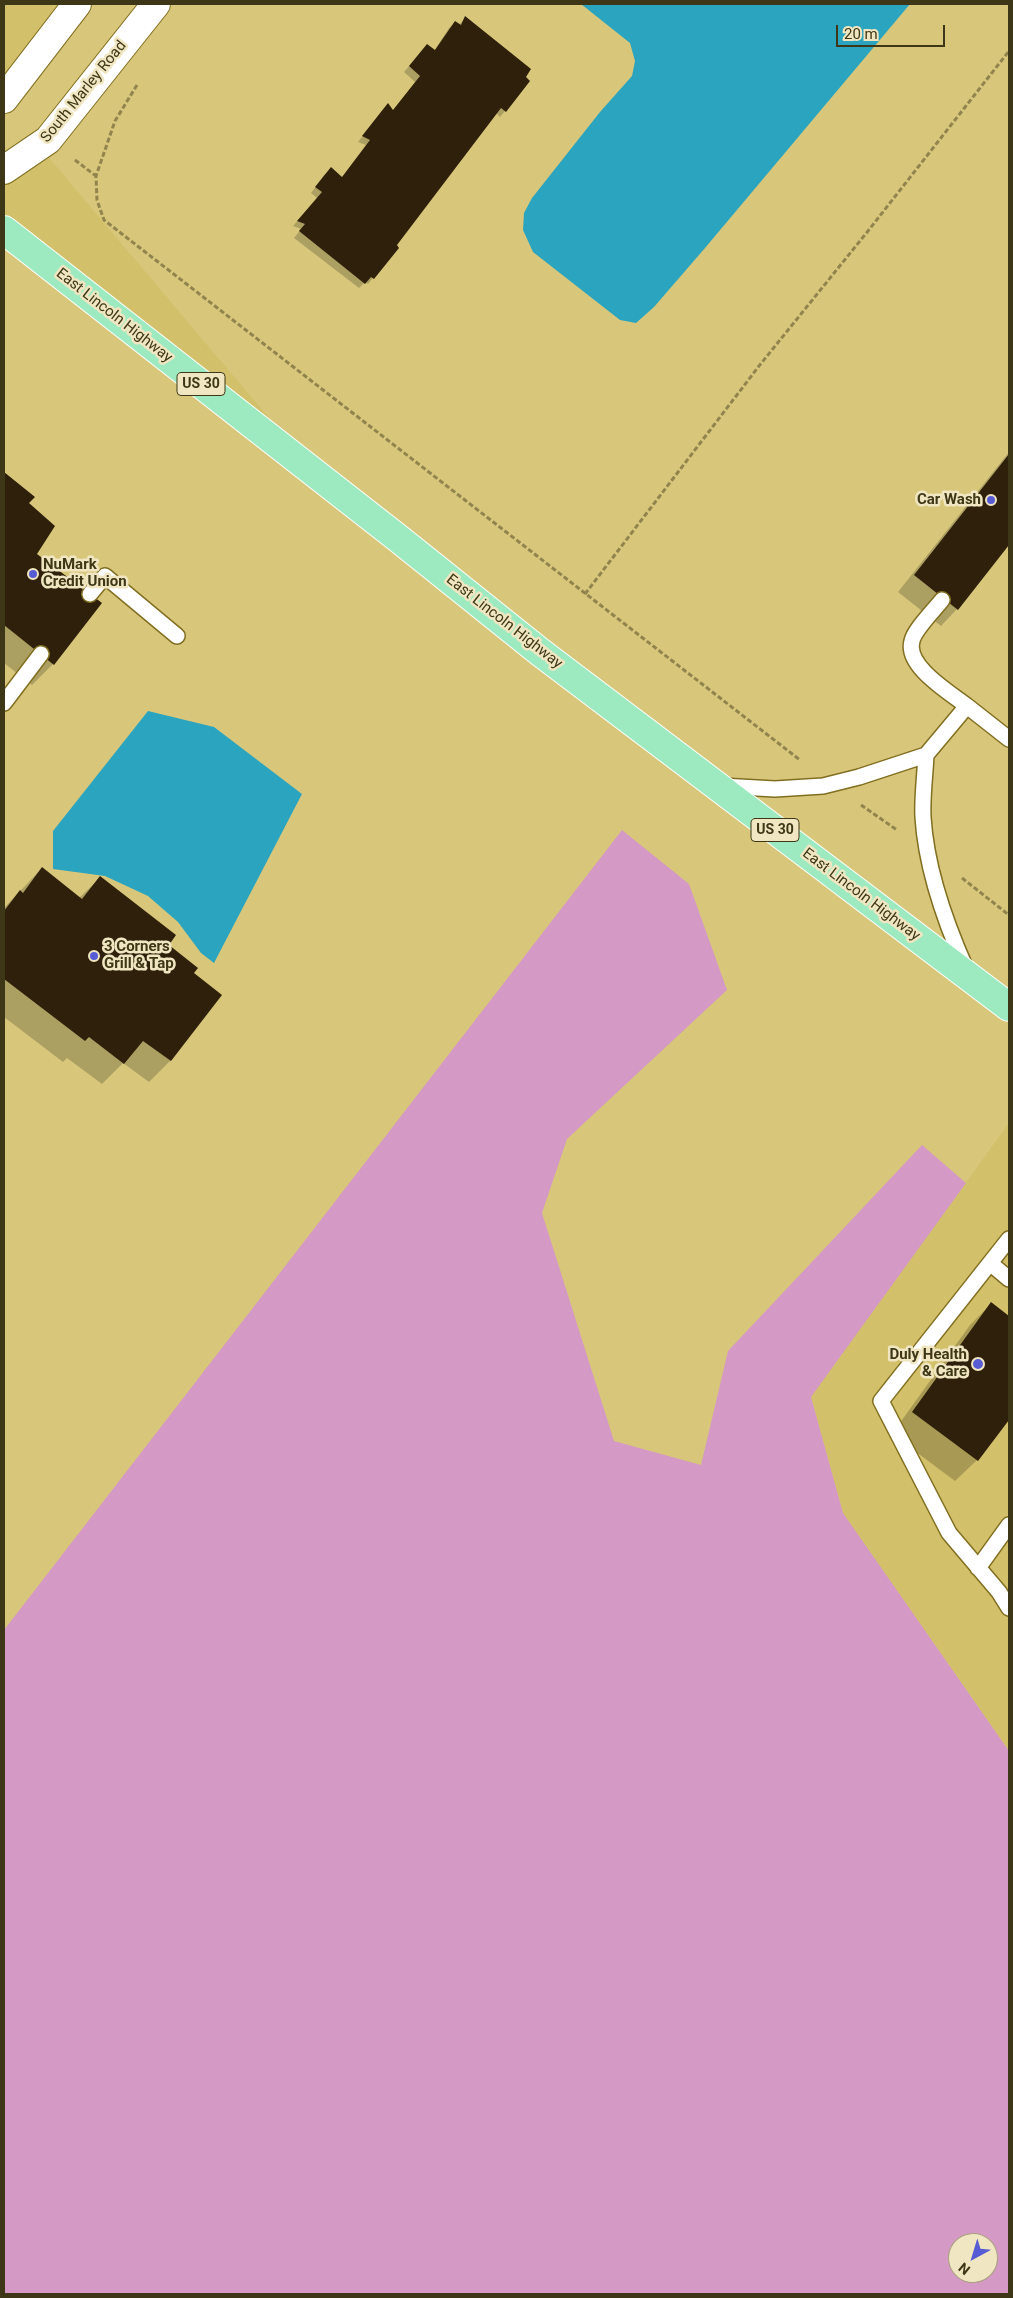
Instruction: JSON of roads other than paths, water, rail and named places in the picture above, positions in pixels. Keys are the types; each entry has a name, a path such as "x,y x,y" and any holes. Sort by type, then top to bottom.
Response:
{"main road":[{"name":"East Lincoln Highway","path":"4,230 399,538 540,652 1009,1006"}],"street":[{"path":"4,98 77,4"},
{"name":"South Marley Road","path":"4,170 48,140 156,4"}],"lane":[{"path":"90,594 105,576 177,636"},
{"path":"942,600 912,639 911,652 918,667 1009,739"},
{"path":"4,703 41,654"},
{"path":"717,786 775,789 833,784 926,755 966,706"},
{"path":"926,755 923,818 929,854 950,933 970,976"},
{"path":"1009,1239 881,1401 949,1533 1009,1608"},
{"path":"990,1263 1009,1279"},
{"path":"978,1568 1009,1525"}],"water":[{"path":"581,4 910,4 705,248 654,307 636,323 620,320 533,252 523,230 524,213 532,198 600,112 632,76 635,61 630,43"},
{"path":"148,711 214,727 302,794 214,963 201,953 178,922 148,896 105,876 53,869 53,831"}],"place":[{"name":"Car Wash","path":"991,500"},
{"name":"NuMark Credit Union","path":"33,574"},
{"name":"3 Corners Grill & Tap","path":"94,956"},
{"name":"Duly Health & Care","path":"978,1364"}]}
